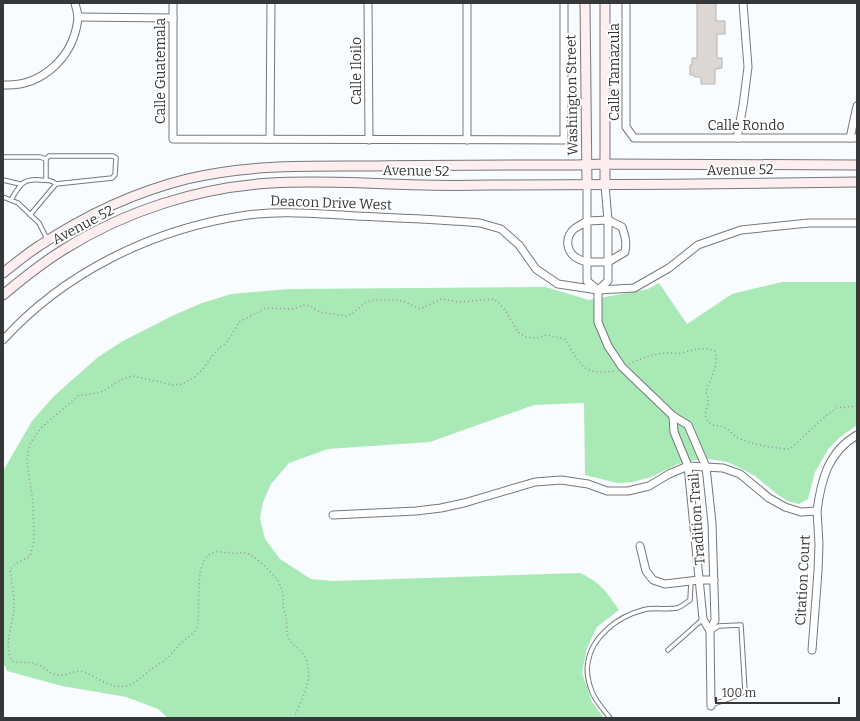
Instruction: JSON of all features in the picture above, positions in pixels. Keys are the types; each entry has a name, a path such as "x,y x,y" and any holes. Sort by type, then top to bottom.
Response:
{"main road":[{"name":"Washington Street","path":"585,3 588,164 587,186"},
{"path":"605,3 605,185"},
{"name":"Avenue 52","path":"3,273 38,246 76,223 115,204 186,179 229,171 277,166 588,164 857,165"},
{"name":"Avenue 52","path":"3,296 25,277 62,250 98,230 143,210 187,197 230,187 272,183 319,182 459,186 587,186 857,182"}],"street":[{"path":"3,85 14,85 48,73 61,60 69,48 74,35 78,17 75,3"},
{"name":"Calle Guatemala","path":"173,3 173,139 270,139"},
{"path":"271,3 270,139 369,140 564,140 564,3"},
{"name":"Calle Iloilo","path":"368,3 369,140"},
{"path":"467,3 467,140"},
{"name":"Calle Tamazula","path":"626,3 626,127 634,138"},
{"path":"737,138 744,106 748,67 743,3"},
{"path":"78,17 173,18"},
{"path":"853,138 857,106"},
{"name":"Calle Rondo","path":"634,138 853,138"},
{"path":"587,186 587,281 598,290 608,281 608,220 605,185"},
{"name":"Deacon Drive West","path":"3,340 48,298 83,275 123,252 163,236 200,224 241,216 281,212 480,223 501,230 518,245 536,269 558,284 598,290 634,288 669,268 698,245 741,230 808,223 857,223"},
{"path":"608,220 622,227 626,244 625,252 608,262 587,262 576,258 570,252 568,236 573,230 587,221 608,220"},
{"name":"Tradition Trail","path":"598,290 598,322 608,346 622,367 674,416 688,425 706,467 712,523 715,620 710,631 711,706"},
{"name":"Tradition Trail","path":"674,416 674,432 688,466 695,581 703,620 710,631"},
{"name":"Citation Court","path":"812,650 819,564 817,511 820,489 829,463 848,441 857,435"},
{"path":"333,515 416,511 441,508 464,503 534,482 562,480 588,484 607,491 628,491 649,486 669,474 688,466 723,468 740,474 769,498 785,507 801,512 817,511"},
{"path":"640,546 646,571 653,580 665,584 714,580"}],"lane":[{"path":"3,157 46,158 49,156 113,156 116,158 115,175 112,178 56,184 30,215"},
{"path":"46,158 46,180"},
{"path":"3,180 20,184"},
{"path":"11,200 20,184 25,180 51,180 56,184"},
{"path":"3,197 18,204 39,223 48,240"},
{"path":"610,718 592,693 588,677 588,662 595,643 612,624 632,614 652,608 678,608 690,600 695,581"},
{"path":"668,650 703,620"},
{"path":"710,631 719,626 741,625 745,690 739,695 711,706"}],"path":[{"path":"294,718 308,682 309,670 305,656 288,636 286,615 283,609 284,597 276,579 252,556 246,553 216,552 207,557 202,565 200,575 198,625 195,631 181,643 166,660 136,682 127,686 118,687 100,681 82,672 74,672 62,676 54,674 34,663 18,663 12,661 8,654 14,606 10,570 15,564 30,556 34,541 33,503 26,461 28,452 31,442 41,428 78,396 101,392 123,378 133,376 173,385 182,384 202,370 217,350 228,341 239,322 266,308 292,309 304,305 310,306 320,312 346,316 352,314 366,302 374,300 403,301 420,309 441,299 459,302 494,299 505,310 518,332 526,337 536,338 546,336 565,339 582,366 589,370 606,372 614,371 634,361 664,353 680,353 689,349 709,348 715,350 717,364 706,393 708,398 706,412 707,422 722,426 736,437 754,444 774,448 790,449 828,414 837,408 857,406"}],"green space":[{"path":"782,282 857,282 857,425 839,438 829,448 815,472 808,499 799,504 788,501 778,495 755,476 740,468 727,462 710,459 678,464 651,477 633,482 617,483 585,475 584,403 534,405 430,442 328,449 289,463 271,484 263,502 260,518 265,539 280,559 311,579 333,581 580,573 593,580 606,593 619,610 597,627 587,648 582,673 592,702 604,718 168,718 158,709 126,697 62,686 7,671 3,662 3,471 32,421 54,396 98,357 123,341 174,315 202,303 231,294 289,289 546,287 589,300 648,289 659,283 687,324 732,294"}],"building":[{"path":"697,3 716,3 716,21 725,21 725,34 717,34 717,58 722,58 722,68 715,69 715,84 701,84 701,77 690,75 692,58 697,58"}]}
